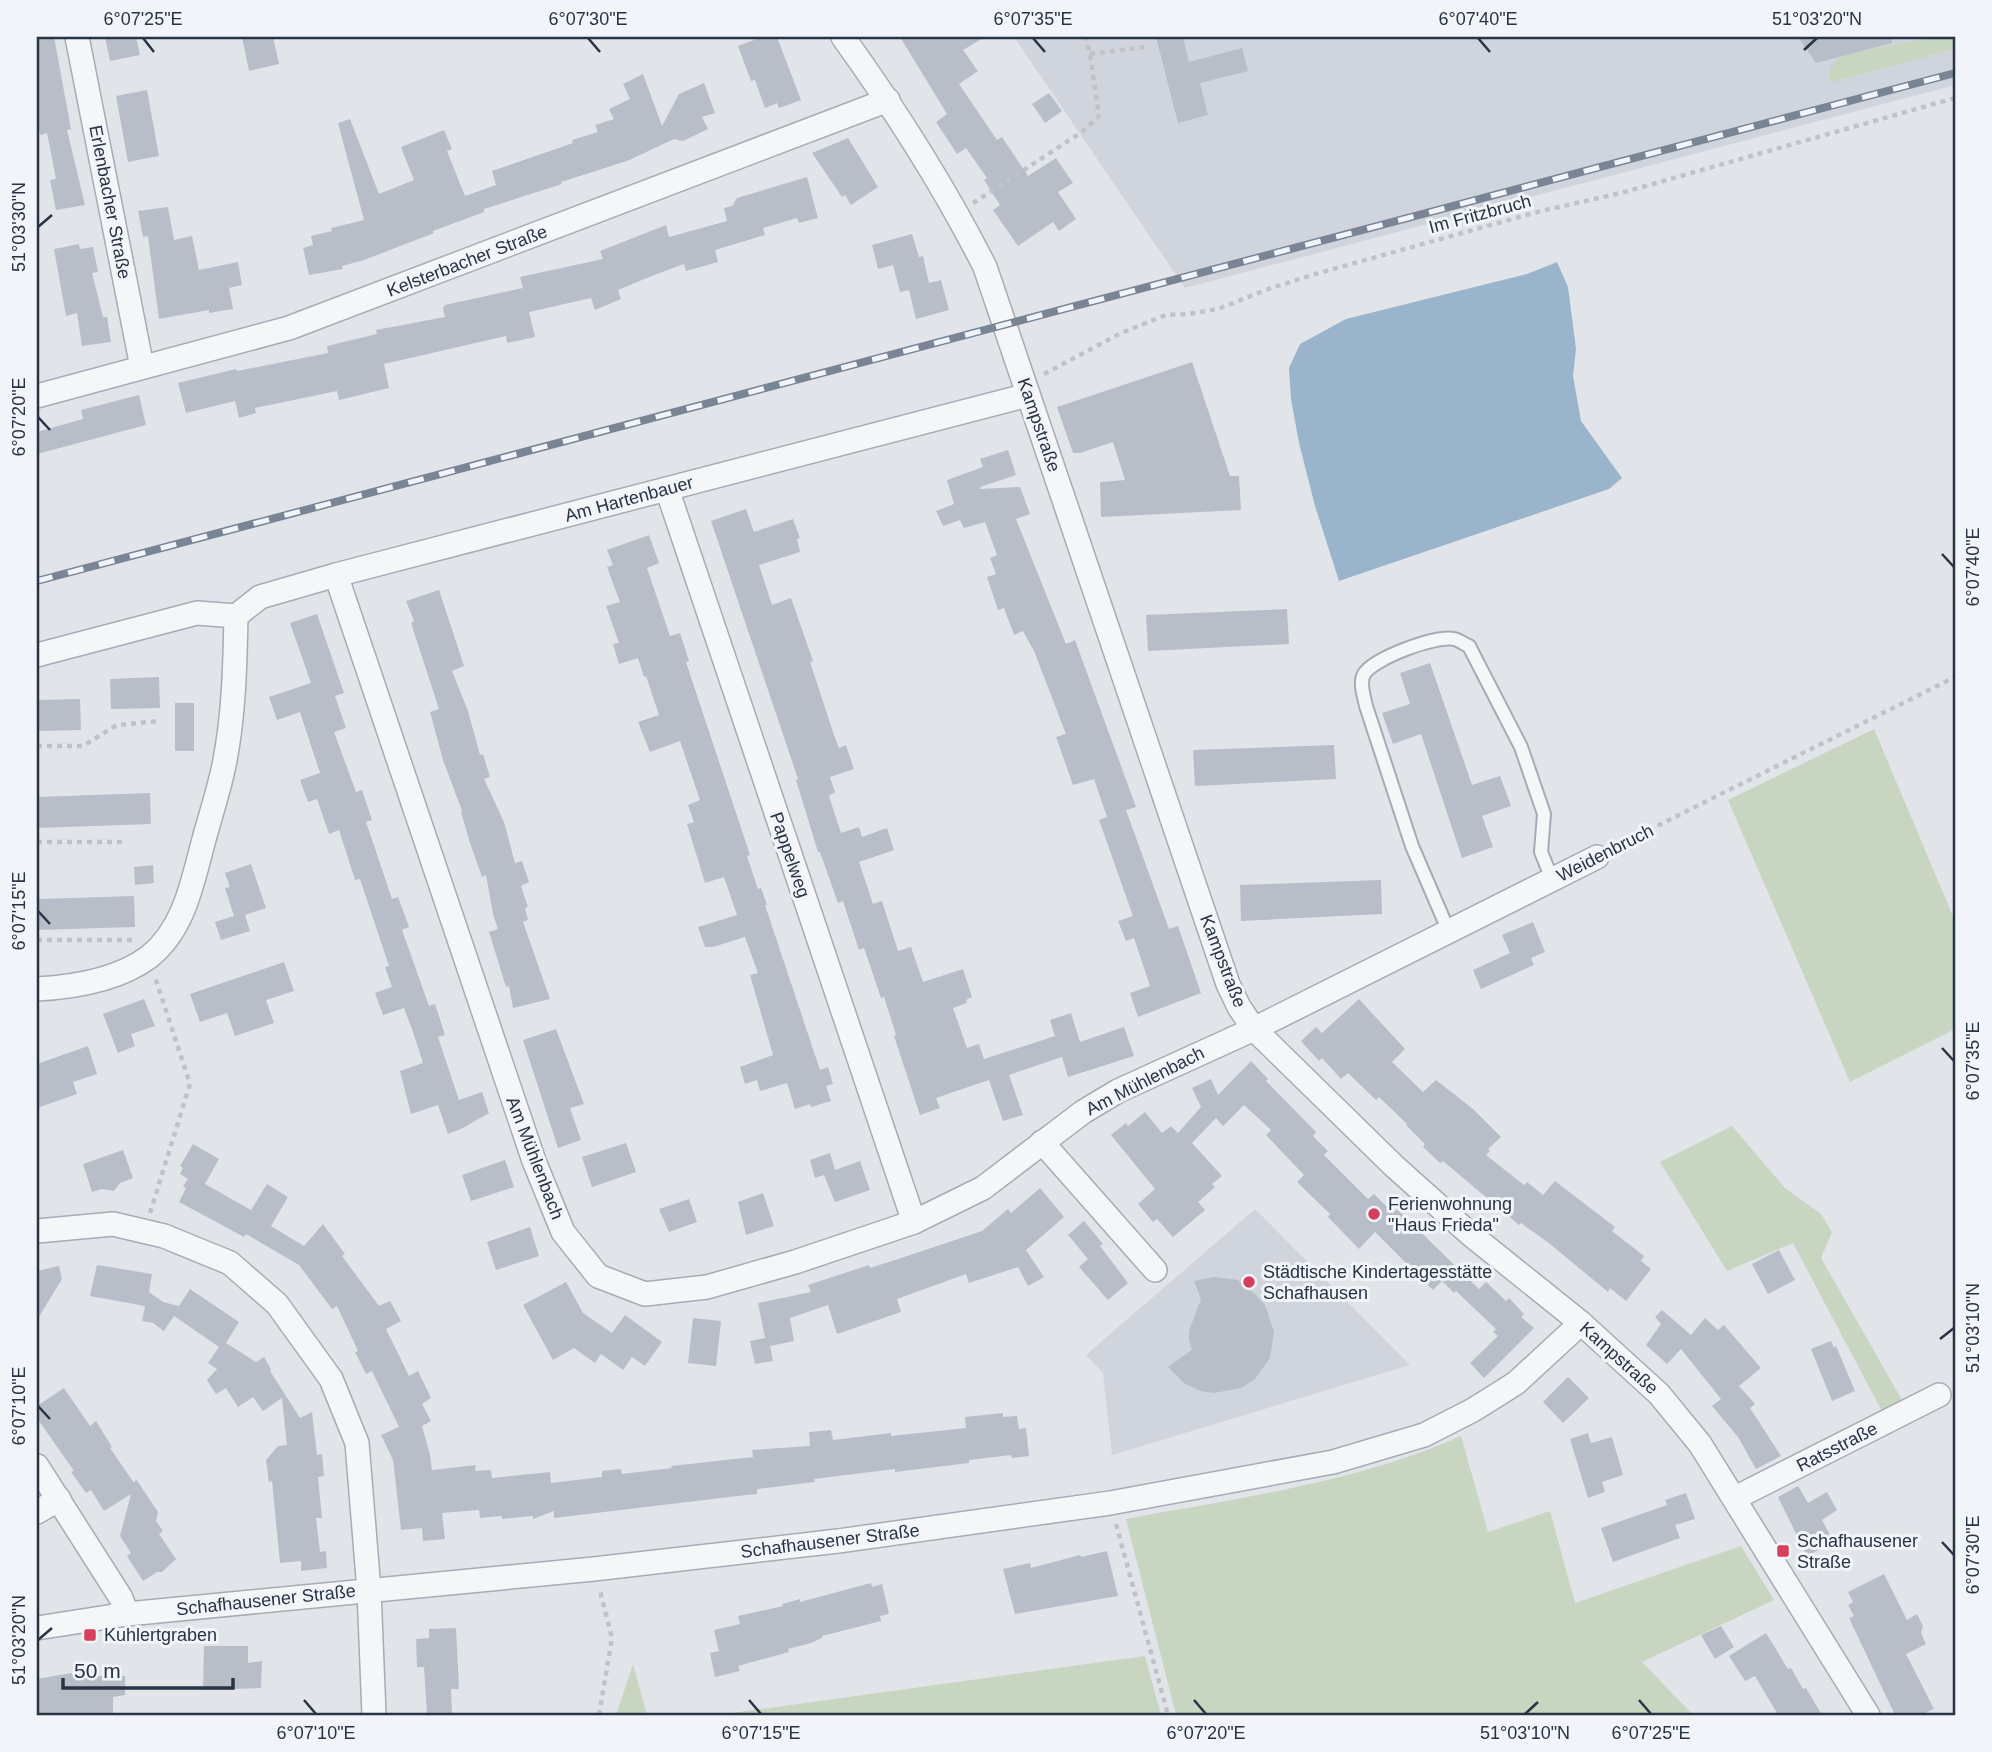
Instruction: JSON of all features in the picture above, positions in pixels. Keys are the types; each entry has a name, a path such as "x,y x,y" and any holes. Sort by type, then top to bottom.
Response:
{"street":[{"name":"Erlenbacher Straße","path":"77,37 142,367"},
{"name":"Kampstraße","path":"843,37 888,100 957,213 985,267 1228,984 1239,1007 1254,1029 1394,1166 1470,1234 1581,1323 1660,1394 1700,1444 1735,1498 1868,1715"},
{"name":"Kelsterbacher Straße","path":"37,396 289,328 888,100"},
{"name":"Am Hartenbauer","path":"236,616 260,597 336,575 667,489 1026,389"},
{"name":"Pappelweg","path":"667,489 914,1222"},
{"name":"Am Mühlenbach","path":"336,575 534,1161 563,1232 598,1276 645,1294 707,1287 795,1262 914,1222 984,1188 1083,1112 1118,1091 1254,1029"},
{"path":"37,655 197,613 236,616 234,680 225,761 179,921 155,950 114,975 37,989"},
{"name":"Weidenbruch","path":"1254,1029 1597,857"},
{"path":"1042,1142 1156,1270"},
{"path":"37,1231 113,1224 164,1236 230,1263 277,1304 331,1379 358,1443 369,1590 374,1715"},
{"name":"Schafhausener Straße","path":"37,1628 127,1614 594,1569 838,1541 1110,1503 1333,1462 1424,1435 1473,1410 1516,1383 1581,1323"},
{"name":"Ratsstraße","path":"1735,1498 1939,1395"},
{"path":"37,1466 121,1598 127,1614"},
{"path":"37,1512 59,1499"}],"lane":[{"path":"1449,932 1412,846 1366,706 1363,675 1384,658 1431,641 1456,639 1469,646 1521,747 1544,814 1541,852 1552,879"}],"path":[{"path":"957,213 1082,132 1099,116 1085,37"},
{"path":"1090,54 1145,47"},
{"name":"Im Fritzbruch","path":"1026,389 1121,333 1167,315 1218,309 1319,273 1541,211 1621,193 1955,98"},
{"name":"Weidenbruch","path":"1597,857 1955,677"},
{"path":"37,746 83,746 117,725 159,721"},
{"path":"37,842 123,842"},
{"path":"37,940 121,938 155,950 190,1084 144,1232"},
{"path":"1110,1503 1168,1715"},
{"path":"594,1569 612,1638 599,1715"}],"shaded area":[{"path":"1014,37 1936,37 1830,83 1955,49 1955,85 1185,288"},
{"name":"Städtische Kindertagesstätte Schafhausen","path":"1255,1209 1410,1365 1112,1455 1103,1373 1086,1355"}],"green space":[{"path":"1936,37 1955,37 1955,49 1830,83 1830,69 1841,55"},
{"path":"1874,729 1955,921 1955,1029 1850,1082 1728,800"},
{"path":"1732,1126 1785,1188 1821,1214 1832,1232 1821,1258 1906,1407 1885,1417 1793,1243 1727,1271 1660,1162"},
{"path":"1461,1436 1488,1532 1550,1511 1575,1603 1741,1546 1774,1600 1642,1662 1693,1715 1176,1715 1126,1519 1254,1496 1338,1477 1380,1466"},
{"path":"1145,1656 1161,1715 723,1715 725,1714"},
{"path":"633,1664 647,1715 616,1715"}],"water":[{"path":"1557,262 1568,287 1576,349 1573,376 1581,421 1622,478 1609,489 1339,581 1315,506 1291,399 1289,368 1300,344 1346,319 1527,274"}],"building":[{"path":"37,37 54,37 71,129 67,130 85,205 56,210 50,180 56,179 47,133 40,135 37,115"},
{"path":"105,37 136,37 140,55 110,61"},
{"path":"242,37 273,37 279,64 249,71"},
{"path":"762,37 777,37 801,100 779,108 777,103 765,108 738,46"},
{"path":"900,37 985,37 963,50 978,71 959,84 997,140 1002,137 1028,176 1056,158 1073,183 1058,192 1076,219 1059,231 1053,222 1018,246 993,210 1000,205 984,180 987,178 966,148 957,154 936,122 947,114"},
{"path":"1156,37 1183,37 1189,62 1242,48 1248,71 1200,83 1208,115 1178,123"},
{"path":"1798,37 1891,37 1892,43 1816,63"},
{"path":"643,74 662,126 679,94 704,83 715,113 702,117 708,129 683,141 674,139 627,161 484,209 484,212 433,231 434,233 342,266 343,269 309,275 303,248 313,245 311,236 364,220 338,123 350,119 379,194 414,180 401,147 444,130 452,149 447,151 465,196 496,185 492,171 598,132 595,125 614,119 609,109 630,99 623,84"},
{"path":"147,90 159,156 128,162 116,96"},
{"path":"1049,93 1062,111 1045,123 1032,104"},
{"path":"848,138 878,187 851,205 845,195 842,197 812,153"},
{"path":"807,177 818,218 799,223 797,218 763,228 765,235 715,250 718,262 686,271 684,264 654,275 618,290 621,299 595,310 591,298 529,312 535,337 507,343 506,336 384,364 389,388 339,400 337,391 255,408 256,413 239,418 235,401 186,413 178,383 236,369 237,371 328,353 327,346 377,334 376,330 445,317 445,305 523,288 520,277 603,259 600,251 666,225 669,237 727,221 724,208 732,206 737,198"},
{"path":"168,207 174,240 192,236 199,270 238,262 242,285 229,288 233,309 209,313 209,310 159,319 148,236 143,237 138,211"},
{"path":"912,234 919,257 923,256 929,283 941,280 949,310 916,319 909,290 900,292 893,265 878,269 872,245"},
{"path":"79,244 80,249 93,247 98,272 92,273 103,317 107,317 111,342 82,346 77,313 66,316 54,249"},
{"path":"1192,362 1230,476 1239,476 1241,510 1101,517 1100,482 1125,480 1113,442 1073,453 1057,407"},
{"path":"139,395 146,425 37,454 37,432 83,419 81,410"},
{"path":"1008,450 1016,475 980,489 1020,487 1030,514 1016,519 1066,644 1075,640 1136,807 1126,810 1169,929 1178,926 1201,993 1138,1017 1130,993 1150,986 1134,938 1126,941 1118,921 1133,916 1099,820 1107,817 1094,779 1073,785 1056,737 1066,734 1034,651 1023,631 1014,635 1004,608 998,610 987,577 996,574 990,558 997,555 985,522 964,528 960,520 943,526 936,511 954,504 947,480 983,467 980,459"},
{"path":"746,509 754,532 793,519 800,538 797,539 800,552 759,565 772,605 791,598 835,738 839,748 846,745 854,769 830,777 835,792 829,796 841,833 859,827 862,837 887,828 894,850 859,862 873,904 882,901 898,951 911,947 923,982 963,969 972,997 966,1000 967,1003 953,1008 967,1048 979,1044 984,1059 1055,1036 1050,1020 1071,1013 1080,1042 1124,1027 1134,1056 1068,1077 1062,1057 1009,1075 1023,1115 1003,1121 989,1080 936,1098 940,1108 920,1115 884,997 881,998 864,948 859,950 843,901 838,903 818,852 796,780 798,779 711,521"},
{"path":"649,535 659,563 647,568 670,636 680,633 689,661 686,662 750,855 747,856 758,889 761,888 767,905 820,1070 828,1067 833,1084 826,1086 831,1101 795,1109 787,1083 760,1091 757,1080 745,1084 740,1067 773,1055 750,975 758,973 745,937 705,947 698,927 737,915 724,877 705,883 687,824 694,822 688,805 700,800 680,741 650,752 638,722 659,715 638,658 619,664 613,644 619,643 606,606 620,602 607,567 613,565 607,550"},
{"path":"439,590 464,666 452,671 490,777 484,779 504,822 515,863 522,861 529,882 521,886 528,907 525,908 528,920 523,922 550,999 513,1008 509,986 506,987 489,932 498,929 486,875 482,877 443,760 430,712 439,709 406,601"},
{"path":"1287,609 1289,644 1148,651 1146,615"},
{"path":"317,614 344,693 335,696 346,728 334,732 356,792 362,790 372,820 366,822 392,899 398,897 409,927 402,930 429,1006 435,1004 445,1035 438,1037 459,1100 482,1092 489,1113 448,1134 438,1105 411,1114 400,1071 423,1063 412,1029 404,1008 383,1015 375,993 392,987 385,967 389,966 360,879 355,880 339,830 329,834 317,799 308,802 300,780 320,773 300,712 277,720 269,697 311,683 290,623"},
{"path":"1430,663 1472,785 1500,776 1511,806 1482,816 1493,847 1462,858 1421,734 1393,744 1382,713 1410,704 1400,673"},
{"path":"159,677 160,708 111,709 110,679"},
{"path":"80,699 81,730 37,731 37,700"},
{"path":"175,703 194,703 194,751 175,751"},
{"path":"1334,745 1336,779 1195,786 1193,750"},
{"path":"150,793 151,824 37,828 37,797"},
{"path":"251,864 266,908 245,915 250,931 221,940 215,922 234,916 225,888 230,887 225,873"},
{"path":"153,865 154,883 135,885 134,867"},
{"path":"1381,880 1382,914 1241,921 1240,885"},
{"path":"134,896 135,927 37,930 37,899"},
{"path":"1533,922 1545,952 1531,958 1534,965 1481,989 1473,970 1510,953 1502,935"},
{"path":"284,962 294,991 266,1000 274,1023 235,1036 227,1013 200,1022 190,994"},
{"path":"144,999 155,1026 131,1034 135,1046 118,1053 103,1014"},
{"path":"1359,999 1405,1049 1392,1062 1423,1092 1436,1080 1473,1109 1501,1137 1488,1149 1490,1151 1486,1155 1524,1185 1527,1182 1543,1195 1555,1181 1615,1227 1612,1231 1644,1256 1641,1261 1651,1269 1626,1301 1610,1288 1608,1292 1550,1244 1521,1223 1519,1225 1443,1161 1440,1163 1423,1147 1425,1144 1407,1124 1379,1097 1376,1100 1348,1073 1341,1079 1322,1058 1319,1061 1301,1041 1316,1027 1322,1033"},
{"path":"556,1029 584,1104 570,1108 581,1140 558,1148 523,1040"},
{"path":"88,1046 97,1074 73,1082 77,1094 37,1108 37,1064"},
{"path":"1251,1061 1268,1079 1266,1081 1316,1132 1313,1136 1328,1151 1324,1155 1368,1199 1374,1194 1393,1213 1397,1209 1479,1289 1486,1282 1506,1301 1509,1298 1524,1314 1521,1317 1534,1328 1484,1378 1470,1363 1498,1336 1493,1332 1496,1329 1442,1281 1433,1290 1375,1232 1359,1249 1328,1217 1330,1214 1297,1182 1304,1175 1266,1135 1271,1130 1244,1105 1223,1126 1216,1118 1192,1143 1222,1176 1212,1184 1215,1187 1198,1202 1205,1210 1173,1237 1157,1219 1153,1222 1138,1204 1155,1189 1111,1135 1145,1112 1162,1133 1171,1126 1178,1133 1201,1107 1192,1088 1211,1079 1218,1095"},
{"path":"626,1143 636,1172 592,1187 582,1157"},
{"path":"193,1144 219,1159 205,1184 251,1210 267,1184 288,1197 271,1226 304,1246 323,1224 345,1254 342,1256 379,1306 390,1301 401,1321 386,1329 409,1376 418,1371 431,1398 422,1404 431,1421 422,1426 432,1470 476,1465 475,1471 491,1470 492,1478 550,1472 551,1483 602,1477 602,1471 621,1469 622,1474 672,1468 671,1466 753,1457 752,1450 810,1446 809,1432 831,1430 833,1440 891,1433 891,1436 966,1428 965,1417 1003,1413 1003,1417 1017,1416 1019,1429 1026,1428 1029,1456 1012,1458 1011,1455 969,1460 969,1463 814,1479 815,1482 757,1489 757,1494 554,1518 554,1511 533,1519 533,1516 480,1518 479,1510 442,1513 445,1539 423,1541 422,1528 401,1530 393,1460 381,1435 399,1427 372,1371 366,1374 337,1306 332,1309 299,1265 246,1234 244,1237 179,1202 186,1188 183,1186 188,1179 180,1174 183,1168 180,1166"},
{"path":"123,1150 133,1178 120,1183 114,1191 102,1189 92,1192 83,1164"},
{"path":"830,1153 835,1170 860,1161 870,1190 835,1202 824,1175 815,1178 810,1160"},
{"path":"505,1160 514,1187 471,1201 462,1175"},
{"path":"1040,1188 1064,1217 1026,1250 1044,1277 1028,1286 1018,1267 969,1283 966,1274 897,1299 901,1312 837,1334 828,1305 790,1318 794,1341 770,1346 773,1361 755,1364 750,1341 765,1338 758,1303 811,1292 808,1285 869,1265 870,1268 982,1231 1008,1209 1011,1213"},
{"path":"763,1193 774,1226 746,1235 738,1202"},
{"path":"689,1199 697,1222 669,1232 659,1209"},
{"path":"1084,1221 1103,1244 1100,1246 1128,1283 1108,1300 1079,1267 1088,1259 1068,1235"},
{"path":"530,1227 539,1256 496,1270 487,1242"},
{"path":"1779,1250 1795,1280 1768,1294 1752,1264"},
{"path":"97,1265 152,1274 149,1292 163,1302 179,1306 190,1289 239,1322 226,1343 256,1362 264,1357 300,1418 312,1412 317,1455 322,1454 324,1476 318,1477 322,1518 316,1518 320,1552 326,1551 327,1568 301,1571 301,1561 280,1563 272,1481 269,1482 266,1460 278,1446 287,1445 282,1398 263,1411 253,1397 238,1407 226,1388 216,1394 207,1380 217,1369 208,1363 219,1347 174,1316 164,1331 153,1323 142,1321 145,1306 90,1296"},
{"path":"59,1266 62,1279 37,1320 37,1271"},
{"path":"1214,1277 1238,1280 1255,1294 1265,1305 1274,1332 1270,1358 1254,1380 1241,1388 1214,1393 1185,1384 1168,1367 1192,1350 1189,1331 1201,1299 1194,1281"},
{"path":"566,1282 583,1313 612,1333 625,1315 662,1342 645,1366 632,1357 623,1370 601,1354 595,1363 574,1348 553,1360 523,1305"},
{"path":"1662,1310 1691,1335 1705,1318 1718,1330 1724,1325 1761,1368 1739,1386 1755,1404 1750,1408 1781,1456 1756,1469 1738,1437 1712,1406 1721,1399 1681,1349 1667,1364 1646,1345 1661,1324 1655,1317"},
{"path":"693,1318 721,1321 716,1366 688,1363"},
{"path":"1831,1341 1834,1348 1836,1346 1855,1391 1832,1401 1811,1349"},
{"path":"1568,1377 1589,1398 1563,1423 1543,1402"},
{"path":"64,1388 90,1426 96,1421 112,1447 110,1448 134,1483 136,1479 158,1512 156,1521 163,1531 159,1534 176,1559 162,1572 157,1572 143,1581 127,1556 131,1553 120,1536 131,1494 104,1511 91,1490 86,1493 37,1418 37,1406"},
{"path":"1588,1433 1591,1443 1612,1437 1623,1475 1602,1482 1605,1492 1588,1498 1570,1439"},
{"path":"1798,1486 1808,1503 1827,1492 1837,1510 1822,1520 1834,1542 1807,1556 1778,1497"},
{"path":"1686,1493 1695,1519 1675,1525 1680,1538 1613,1562 1601,1528 1667,1505 1665,1500"},
{"path":"1107,1551 1118,1596 1015,1614 1003,1569 1030,1563 1031,1568"},
{"path":"1884,1574 1907,1620 1917,1614 1923,1626 1921,1633 1926,1644 1906,1654 1934,1709 1921,1715 1895,1715 1849,1618 1854,1616 1848,1605 1853,1602 1848,1592"},
{"path":"871,1583 872,1587 882,1584 889,1614 880,1616 881,1621 822,1636 811,1643 788,1649 789,1652 738,1666 740,1671 715,1677 710,1653 719,1651 714,1630 740,1624 738,1616"},
{"path":"1721,1626 1734,1647 1715,1659 1701,1635"},
{"path":"456,1628 459,1689 451,1689 452,1715 427,1715 424,1667 417,1667 416,1639 429,1638 429,1629"},
{"path":"1766,1633 1788,1669 1791,1668 1803,1689 1806,1688 1822,1715 1778,1715 1755,1676 1745,1681 1729,1656"},
{"path":"204,1646 248,1646 248,1663 262,1661 261,1688 203,1690"},
{"path":"77,1672 77,1676 125,1676 125,1695 113,1697 113,1715 37,1713 37,1679"}],"railway":[{"path":"37,581 1955,73"}],"place":[{"name":"Ferienwohnung \"Haus Frieda\"","path":"1374,1214"},
{"name":"Städtische Kindertagesstätte Schafhausen","path":"1249,1282"},
{"name":"Schafhausener Straße","path":"1783,1551"},
{"name":"Kuhlertgraben","path":"90,1635"}]}
